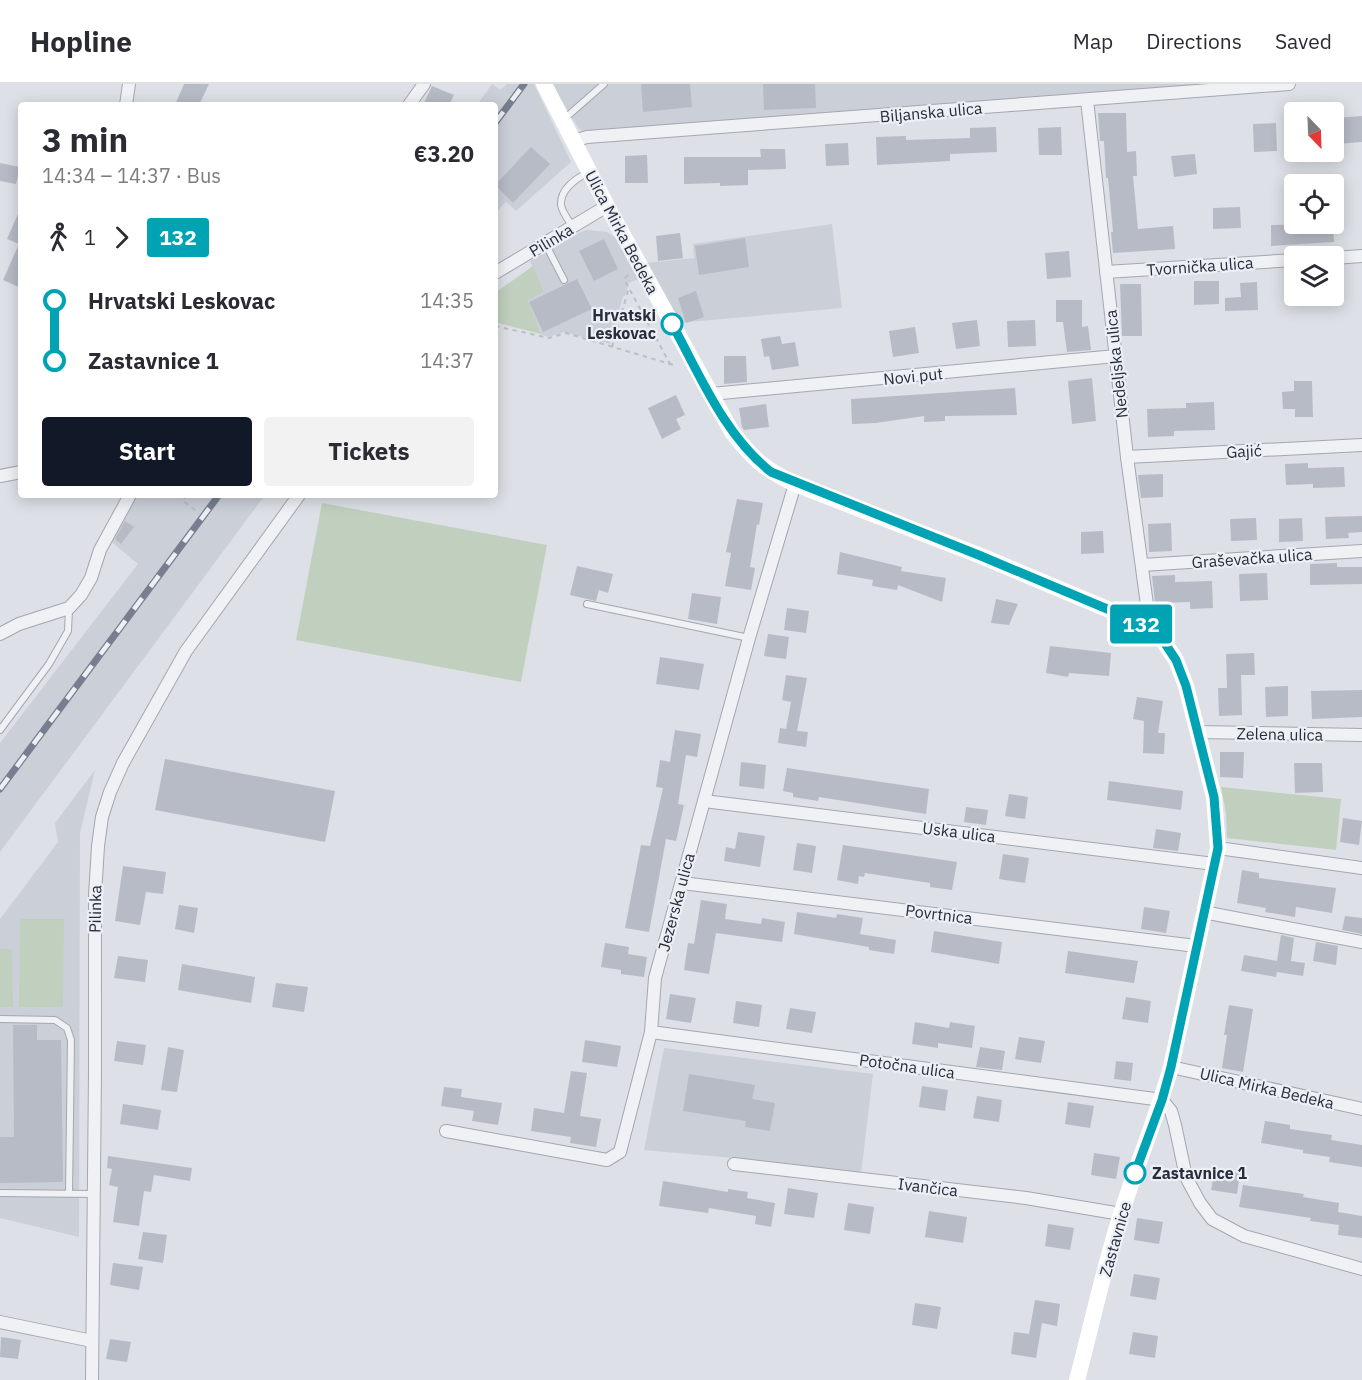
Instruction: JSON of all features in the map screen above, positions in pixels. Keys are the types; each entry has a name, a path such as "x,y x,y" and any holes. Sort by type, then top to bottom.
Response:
{"main road":[{"name":"Ulica Mirka Bedeka","path":"544,84 607,207 732,432 753,458 771,472 795,484 981,556 1150,627 1176,660 1186,686 1214,797 1216,856 1162,1100"},
{"name":"Zastavnice","path":"1077,1380 1121,1214 1146,1139 1162,1100"}],"street":[{"path":"126,102 129,84"},
{"path":"411,102 424,84"},
{"name":"Biljanska ulica","path":"573,141 587,137 1289,84"},
{"name":"Nedeljska ulica","path":"1087,100 1126,457 1150,627"},
{"name":"Pilinka","path":"498,271 607,207"},
{"path":"1344,257 1362,256"},
{"name":"Tvornička ulica","path":"1106,272 1284,261"},
{"name":"Novi put","path":"711,394 1116,356"},
{"name":"Gajić","path":"1126,457 1362,445"},
{"path":"0,476 18,473"},
{"name":"Jezerska ulica","path":"446,1131 607,1160 620,1152 651,1032 656,978 749,638 795,484"},
{"path":"0,634 19,624 69,608 81,595 91,578 100,550 128,498"},
{"name":"Pilinka","path":"92,1380 95,895 102,817 123,763 186,651 297,498"},
{"name":"Graševačka ulica","path":"1142,565 1362,551"},
{"name":"Zelena ulica","path":"1198,732 1362,735"},
{"name":"Uska ulica","path":"704,801 1216,856 1362,868"},
{"name":"Povrtnica","path":"682,883 1196,946"},
{"path":"1203,912 1362,942"},
{"name":"Potočna ulica","path":"651,1032 1162,1100"},
{"name":"Ulica Mirka Bedeka","path":"1171,1067 1362,1109"},
{"path":"1162,1100 1171,1111 1176,1125 1186,1178 1212,1220 1244,1236 1362,1269"},
{"name":"Ivančica","path":"734,1164 1026,1198 1121,1214"},
{"path":"0,1322 92,1341"}],"lane":[{"path":"563,121 604,84"},
{"path":"573,227 561,205 562,198 568,186 589,171"},
{"path":"545,243 564,280"},
{"path":"588,604 749,638"},
{"path":"0,730 49,664 68,631 69,608"},
{"path":"0,1019 55,1020 67,1028 71,1040 69,1194"},
{"path":"0,1193 94,1194"}],"path":[{"path":"632,271 624,279 670,364"},
{"path":"612,347 629,287"},
{"path":"498,327 549,338 566,333 680,367"},
{"path":"185,498 183,501 199,513"}],"shaded area":[{"path":"492,84 500,90 507,84 534,84 571,162 516,211 506,202 498,210 498,102 479,102"},
{"path":"551,84 1204,84 584,133 579,129"},
{"path":"832,224 842,308 678,323 646,263 694,258 693,244"},
{"path":"587,230 607,232 619,240 640,278 629,283 625,296 623,296 610,344 564,332 548,337 541,334 528,301 544,290 530,261"},
{"path":"132,498 263,498 0,852 0,743 138,564 108,539"},
{"path":"95,770 80,833 79,1237 0,1218 0,919 58,842 55,823"},
{"path":"664,1048 873,1074 861,1174 733,1158 644,1150"}],"green space":[{"path":"533,266 544,291 528,301 541,334 498,323 498,291"},
{"path":"322,503 547,545 521,682 296,640"},
{"path":"1221,787 1341,799 1336,850 1227,838 1226,813"},
{"path":"20,919 64,919 63,1007 19,1007"},
{"path":"0,949 12,949 13,1007 0,1007"}],"building":[{"path":"184,84 209,84 200,102 176,102"},
{"path":"641,84 690,84 692,107 643,112"},
{"path":"763,84 815,84 816,108 764,110"},
{"path":"432,86 454,95 450,102 424,102"},
{"path":"1098,113 1126,113 1127,152 1136,151 1137,176 1133,176 1138,229 1173,226 1175,249 1113,253 1108,178 1106,178 1104,141 1100,141"},
{"path":"1362,116 1362,142 1344,143 1344,117"},
{"path":"1276,123 1277,151 1254,152 1253,124"},
{"path":"996,127 997,152 950,154 950,161 877,165 876,137 906,136 906,140 970,138 970,128"},
{"path":"1061,127 1062,155 1039,155 1038,128"},
{"path":"848,143 849,165 826,166 825,144"},
{"path":"531,147 550,164 513,203 498,188 498,182"},
{"path":"760,149 785,149 786,169 748,170 748,185 684,184 684,157 761,157"},
{"path":"1195,154 1197,174 1174,177 1171,156"},
{"path":"647,155 648,183 625,183 625,156"},
{"path":"0,163 18,167 16,184 0,181"},
{"path":"1240,207 1241,228 1213,229 1213,208"},
{"path":"18,214 18,244 7,239"},
{"path":"1271,225 1284,225 1284,234 1334,234 1334,242 1271,246"},
{"path":"680,233 683,258 658,261 656,236"},
{"path":"745,238 749,267 699,275 695,246"},
{"path":"604,239 618,269 594,281 579,251"},
{"path":"18,246 18,287 3,280"},
{"path":"1069,251 1071,277 1047,279 1045,253"},
{"path":"577,279 592,309 543,332 529,302"},
{"path":"1194,281 1219,281 1219,304 1194,305"},
{"path":"1257,282 1258,310 1225,311 1225,298 1241,297 1240,283"},
{"path":"1120,284 1141,284 1142,336 1122,336"},
{"path":"696,291 704,317 686,323 678,298"},
{"path":"1056,300 1082,300 1082,327 1088,326 1091,350 1067,352 1063,322 1056,322"},
{"path":"977,320 980,346 956,349 952,323"},
{"path":"1035,320 1036,346 1008,347 1007,321"},
{"path":"915,327 919,353 893,357 889,331"},
{"path":"780,336 782,344 795,342 799,366 772,370 769,356 764,357 761,339"},
{"path":"724,356 746,356 747,382 724,384"},
{"path":"1092,378 1096,421 1072,424 1068,381"},
{"path":"1294,381 1312,381 1313,417 1295,417 1295,409 1283,409 1282,392 1294,391"},
{"path":"1015,388 1017,415 945,416 945,421 924,422 924,416 852,424 851,399"},
{"path":"676,395 685,415 676,419 681,429 662,439 648,408"},
{"path":"1214,402 1215,430 1174,431 1174,436 1148,437 1147,409 1186,408 1186,403"},
{"path":"766,404 769,427 744,430 739,408"},
{"path":"1308,463 1308,468 1344,467 1345,487 1313,488 1313,484 1286,485 1285,464"},
{"path":"1163,474 1163,497 1141,498 1138,475"},
{"path":"737,499 763,503 750,567 755,568 751,590 725,586 731,553 726,552"},
{"path":"1362,516 1362,532 1348,533 1349,538 1326,539 1325,517"},
{"path":"1256,518 1257,540 1231,541 1230,519"},
{"path":"1302,518 1303,541 1279,542 1279,519"},
{"path":"125,521 134,527 121,544 115,539"},
{"path":"1171,523 1172,551 1149,552 1148,524"},
{"path":"1103,531 1104,553 1081,554 1081,532"},
{"path":"840,552 902,567 901,571 946,578 942,602 898,585 897,590 872,586 873,580 837,574"},
{"path":"1337,563 1337,567 1362,567 1362,584 1310,585 1310,564"},
{"path":"577,566 613,574 608,593 599,590 596,601 570,595"},
{"path":"1267,573 1268,600 1240,601 1239,574"},
{"path":"1175,575 1175,582 1212,581 1213,608 1190,609 1190,602 1155,603 1152,576"},
{"path":"692,593 721,597 717,624 688,619"},
{"path":"996,599 1018,604 1009,625 991,623"},
{"path":"787,608 809,611 806,633 784,630"},
{"path":"768,634 789,637 786,659 764,656"},
{"path":"1050,646 1111,653 1109,676 1069,673 1068,677 1046,673"},
{"path":"1254,653 1255,675 1241,675 1242,715 1219,716 1218,688 1227,688 1226,654"},
{"path":"660,657 704,664 699,690 656,684"},
{"path":"786,675 807,678 797,731 808,732 806,747 778,743 780,728 786,729 791,702 782,700"},
{"path":"1288,686 1288,716 1266,717 1265,687"},
{"path":"1362,690 1362,717 1312,719 1311,691"},
{"path":"1137,697 1163,701 1158,733 1165,733 1164,754 1143,753 1144,721 1133,719"},
{"path":"675,730 701,734 697,757 686,755 678,804 684,805 676,841 666,839 649,932 625,928 641,845 650,846 663,788 656,787 660,760 670,762"},
{"path":"1220,752 1244,752 1243,778 1220,777"},
{"path":"165,759 335,791 325,842 155,810"},
{"path":"741,762 766,765 764,789 739,786"},
{"path":"1294,763 1322,763 1323,792 1295,793"},
{"path":"787,768 929,789 926,814 819,797 818,801 793,797 793,793 783,791"},
{"path":"1109,781 1183,791 1181,810 1107,800"},
{"path":"1009,794 1028,797 1025,819 1005,816"},
{"path":"966,807 988,810 986,825 964,822"},
{"path":"1343,818 1362,821 1359,845 1340,842"},
{"path":"1156,829 1181,833 1178,851 1153,848"},
{"path":"738,832 765,836 760,867 724,861 726,847 735,849"},
{"path":"797,843 816,846 812,873 793,870"},
{"path":"843,845 957,862 952,890 930,887 930,883 865,873 864,877 859,876 858,884 837,880"},
{"path":"1003,854 1029,858 1025,883 999,879"},
{"path":"123,866 166,872 163,894 146,892 140,925 115,921"},
{"path":"1242,870 1259,873 1259,878 1336,888 1332,913 1296,907 1295,917 1265,912 1266,908 1237,903"},
{"path":"701,900 727,904 725,919 761,924 762,918 785,922 782,942 716,933 709,974 684,970 688,943 694,944"},
{"path":"179,905 198,908 194,933 175,929"},
{"path":"1144,907 1170,911 1166,933 1141,929"},
{"path":"797,912 836,918 837,914 863,918 860,934 896,940 894,954 869,950 869,947 794,934"},
{"path":"1345,916 1362,918 1362,934 1342,930"},
{"path":"934,931 1002,942 999,964 931,952"},
{"path":"1281,935 1294,938 1291,961 1305,963 1303,976 1277,972 1276,977 1241,971 1244,955 1277,961"},
{"path":"1316,942 1338,946 1336,965 1313,961"},
{"path":"605,943 629,947 628,954 647,957 644,977 621,974 621,970 601,967"},
{"path":"1068,951 1138,961 1134,983 1065,973"},
{"path":"118,956 148,960 145,982 114,978"},
{"path":"182,964 255,977 251,1003 178,990"},
{"path":"276,983 308,987 304,1012 272,1007"},
{"path":"670,994 696,998 691,1023 666,1019"},
{"path":"1126,997 1151,1001 1148,1023 1122,1019"},
{"path":"736,1001 762,1005 759,1027 733,1023"},
{"path":"1229,1005 1253,1009 1243,1072 1222,1068"},
{"path":"790,1008 816,1012 812,1033 786,1029"},
{"path":"915,1022 949,1028 950,1022 975,1026 972,1048 938,1043 938,1048 912,1044"},
{"path":"13,1025 37,1025 37,1040 61,1040 63,1182 0,1183 0,1137 14,1137"},
{"path":"1019,1037 1045,1041 1041,1063 1015,1059"},
{"path":"585,1040 621,1046 617,1067 582,1062"},
{"path":"117,1041 146,1045 143,1065 114,1061"},
{"path":"168,1047 184,1050 177,1092 161,1090"},
{"path":"980,1047 1005,1051 1002,1070 976,1067"},
{"path":"1116,1061 1133,1063 1131,1081 1114,1079"},
{"path":"571,1071 587,1073 580,1116 601,1119 596,1147 570,1143 571,1137 531,1131 534,1108 564,1113"},
{"path":"689,1074 755,1085 752,1099 775,1103 770,1131 745,1127 746,1121 683,1111"},
{"path":"922,1086 948,1090 945,1111 919,1107"},
{"path":"444,1087 462,1089 461,1097 502,1103 498,1125 472,1121 474,1111 441,1106"},
{"path":"977,1096 1002,1100 999,1122 973,1118"},
{"path":"1068,1102 1094,1106 1090,1128 1065,1124"},
{"path":"123,1104 161,1110 158,1130 120,1124"},
{"path":"1265,1121 1290,1125 1290,1129 1332,1135 1331,1140 1362,1145 1362,1167 1329,1162 1330,1157 1303,1153 1303,1150 1261,1143"},
{"path":"1094,1153 1120,1157 1116,1179 1091,1175"},
{"path":"108,1156 192,1168 190,1181 154,1175 151,1192 144,1191 139,1226 113,1222 118,1187 109,1185 112,1169 107,1168"},
{"path":"1215,1169 1240,1173 1237,1194 1211,1190"},
{"path":"663,1181 728,1192 728,1189 748,1192 747,1198 775,1203 771,1227 755,1224 756,1216 709,1208 708,1213 659,1206"},
{"path":"1243,1185 1304,1194 1303,1197 1339,1203 1338,1212 1362,1216 1362,1238 1338,1235 1339,1225 1310,1221 1311,1218 1239,1207"},
{"path":"788,1188 818,1193 814,1218 784,1214"},
{"path":"848,1203 874,1207 870,1234 844,1230"},
{"path":"929,1211 967,1217 963,1243 925,1237"},
{"path":"1137,1218 1163,1222 1159,1244 1134,1240"},
{"path":"1048,1224 1074,1228 1070,1250 1045,1246"},
{"path":"143,1232 167,1235 163,1263 138,1259"},
{"path":"113,1263 143,1267 139,1290 110,1285"},
{"path":"1134,1274 1160,1278 1156,1300 1130,1296"},
{"path":"1035,1300 1060,1304 1057,1326 1042,1323 1036,1358 1011,1354 1014,1332 1029,1334"},
{"path":"915,1303 941,1307 937,1329 912,1325"},
{"path":"1133,1332 1158,1336 1155,1358 1129,1354"},
{"path":"1,1337 21,1340 18,1359 0,1357"},
{"path":"110,1339 131,1342 127,1362 106,1359"}],"railway":[{"path":"498,119 524,84"},
{"path":"0,789 217,498"}],"bus line":[{"name":"132","path":"672,324 732,432 753,458 771,472 795,484 981,556 1150,627 1176,660 1186,686 1214,797 1218,848 1171,1067 1162,1100 1135,1173"}],"place":[{"name":"Hrvatski Leskovac","path":"672,324"},
{"name":"Zastavnice 1","path":"1135,1173"}]}
